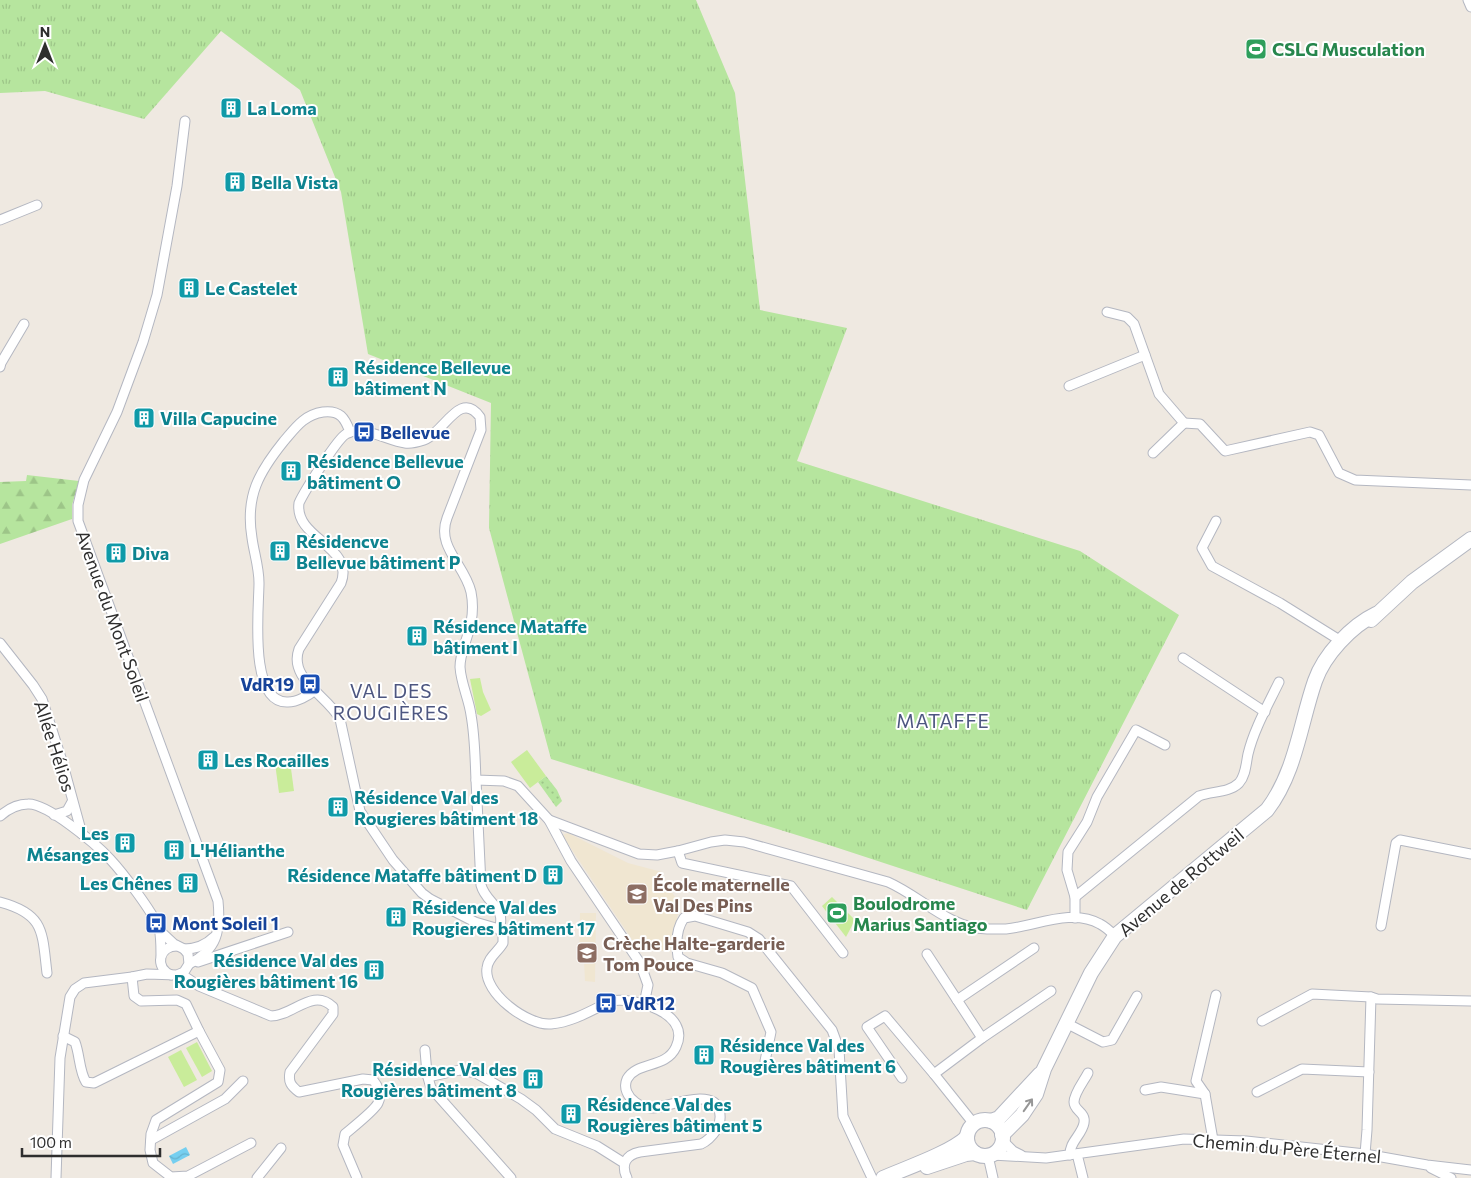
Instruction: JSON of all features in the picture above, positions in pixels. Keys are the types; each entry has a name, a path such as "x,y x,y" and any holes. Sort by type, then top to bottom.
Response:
{"main road":[{"name":"Avenue de Rottweil","path":"1311,695 1340,656 1376,614 1412,582 1471,539"},
{"name":"Avenue de Rottweil","path":"1003,1138 1036,1094 1044,1070 1091,973 1115,936 1267,810 1276,798 1290,769 1315,679 1328,658 1356,625 1376,614"},
{"name":"Avenue de Rottweil","path":"991,1121 999,1118 1044,1070"},
{"path":"883,1178 961,1143 967,1137 970,1128 974,1124 985,1120 996,1124 1003,1138 1001,1146 985,1154 966,1154 888,1178"},
{"path":"967,1137 968,1144 985,1154"}],"street":[{"path":"1468,0 1471,7"},
{"name":"Avenue du Mont Soleil","path":"185,121 178,175 157,295 143,342 117,412 84,480 78,505 78,521 218,901 220,921 214,942 207,952 189,965"},
{"path":"0,220 37,205"},
{"path":"1107,312 1127,317 1134,324 1159,394 1184,423 1200,424 1225,451 1310,432 1319,435 1339,472 1355,480 1471,485"},
{"path":"0,367 24,324"},
{"path":"1069,386 1145,355"},
{"path":"499,929 502,922 501,914 486,896 481,884 471,714 460,669 461,655 470,626 472,597 469,586 448,548 444,533 445,522 481,430 480,418 471,410 465,408 458,409 436,433 423,440 409,443 370,433 350,432 337,443 300,501 299,506 300,515 308,528 339,557 343,569 341,583 298,653 296,660 299,671 340,719 359,807 393,860 416,887 430,899 475,922 499,929 503,935 503,943 489,961 486,972 488,980 502,1000 530,1020 541,1024 555,1024 582,1015 615,1000 644,1004 673,1019 678,1028 676,1047 667,1058 659,1063 630,1075 625,1085 628,1095 638,1104 651,1108 693,1099 705,1099 717,1105 720,1111 720,1118 717,1128 705,1142 692,1146 636,1153 627,1158 624,1163 624,1171 627,1178"},
{"path":"315,690 295,701 285,702 273,697 265,686 258,648 258,574 251,535 251,506 255,484 264,468 302,420 318,413 335,413 346,419 350,432"},
{"path":"1153,453 1184,423"},
{"path":"1216,520 1202,548 1212,566 1280,603 1341,641"},
{"name":"Allée Hélios","path":"0,643 42,699 62,761 82,834"},
{"path":"1183,658 1265,712"},
{"path":"1075,897 1199,796 1208,792 1228,789 1238,784 1244,774 1251,742 1279,682"},
{"path":"1075,918 1075,897 1067,870 1068,852 1087,822 1097,797 1136,730 1165,745"},
{"path":"476,780 504,780 518,786 549,820 571,861 640,963 648,985 644,1004"},
{"name":"Allée Hélios","path":"54,815 67,811 72,802"},
{"path":"0,816 11,807 28,803 48,810 82,834 110,859 136,892 159,930 181,948 189,958 189,965"},
{"path":"549,820 639,854 657,855 725,840 744,842 888,882 904,889 946,918 963,925 985,929 1007,929 1061,918 1075,918 1099,923 1115,936"},
{"path":"1382,926 1396,843 1400,840 1471,854"},
{"path":"678,851 682,863 780,882 791,886 843,953"},
{"path":"0,902 14,906 32,916 42,931 47,973"},
{"path":"765,1061 771,1032 752,988 722,973 687,963 678,957 679,925 684,918 695,916 748,932 759,939 832,1030 839,1049 843,1116 872,1178"},
{"path":"159,930 160,964 164,971 177,974 199,986 271,1016 277,1016 320,999 328,1002 333,1007 333,1014 290,1072 289,1080 292,1087 299,1092 363,1079 373,1080 378,1086 378,1103 345,1134 343,1141 356,1178"},
{"path":"56,1178 60,1058 69,1001 75,989 84,983 147,974 177,974 189,965 288,932"},
{"path":"147,974 168,948 202,946 216,935"},
{"path":"957,1000 1034,948"},
{"path":"927,954 982,1038"},
{"path":"132,977 134,996 141,1001 177,1000 186,1004 220,1070 218,1082 156,1120 150,1150 153,1163 171,1177 188,1176 251,1143"},
{"path":"934,1074 982,1038 1051,991"},
{"path":"1262,1021 1312,994 1372,997 1377,999 1471,1001"},
{"path":"1213,1140 1205,1094 1196,1081 1216,995"},
{"path":"1066,1023 1103,1042 1112,1040 1137,996"},
{"path":"1365,1154 1372,997"},
{"path":"902,1078 867,1028 885,1016 974,1124"},
{"path":"63,1036 75,1042 82,1076 86,1082 94,1083 199,1031"},
{"path":"425,1050 428,1077 432,1088 511,1178"},
{"path":"428,1077 460,1070 476,1073 522,1099 555,1129 597,1146 624,1163"},
{"path":"1257,1092 1302,1070 1369,1072"},
{"path":"1083,1178 1069,1148 1084,1124 1083,1114 1074,1106 1074,1100 1088,1073"},
{"path":"151,1140 225,1099 243,1081"},
{"path":"1145,1090 1161,1087 1205,1094"},
{"name":"Chemin du Père Éternel","path":"1003,1138 1013,1151 1028,1157"},
{"name":"Chemin du Père Éternel","path":"985,1154 1046,1158 1184,1139 1246,1141 1365,1154 1427,1165 1471,1170"},
{"path":"257,1178 281,1148"},
{"path":"985,1154 993,1178"},
{"name":"Chemin du Père Éternel","path":"1427,1165 1451,1178"}],"shaded area":[{"name":"École maternelle Val Des Pins","path":"568,833 628,863 662,872 666,884 680,904 670,952 637,947 562,835"},
{"name":"Crèche Halte-garderie Tom Pouce","path":"580,913 596,913 595,982 585,981 584,961 579,961"}],"green space":[{"path":"0,0 696,0 735,93 760,310 847,328 797,461 1080,551 1179,615 1027,910 829,845 551,759 489,528 491,403 368,354 341,192 300,90 221,31 144,119 45,91 0,93"},
{"path":"27,475 79,481 72,505 72,519 0,544 0,482 26,481"},
{"path":"480,678 483,692 491,710 481,716 477,714 470,679"},
{"path":"527,750 546,776 530,788 511,762"},
{"path":"290,761 294,791 279,793 275,763"},
{"path":"546,776 557,790 562,801 556,807 538,782"},
{"name":"Boulodrome Marius Santiago","path":"832,897 855,920 846,937 822,906"},
{"path":"197,1042 212,1071 202,1077 186,1048"},
{"path":"181,1050 197,1080 184,1087 168,1057"}],"water":[{"path":"186,1147 190,1155 173,1164 169,1156"}],"place":[{"name":"CSLG Musculation","path":"1256,49"},
{"name":"La Loma","path":"231,108"},
{"name":"Bella Vista","path":"235,182"},
{"name":"Le Castelet","path":"189,288"},
{"name":"Résidence Bellevue bâtiment N","path":"338,377"},
{"name":"Villa Capucine","path":"144,418"},
{"name":"Bellevue","path":"364,432"},
{"name":"Résidence Bellevue bâtiment O","path":"291,471"},
{"name":"Résidencve Bellevue bâtiment P","path":"280,551"},
{"name":"Diva","path":"116,553"},
{"name":"Résidence Mataffe bâtiment I","path":"417,636"},
{"name":"VdR19","path":"310,684"},
{"name":"Les Rocailles","path":"208,760"},
{"name":"Résidence Val des Rougieres bâtiment 18","path":"338,807"},
{"name":"Les Mésanges","path":"125,843"},
{"name":"L'Hélianthe","path":"174,850"},
{"name":"Résidence Mataffe bâtiment D","path":"553,875"},
{"name":"Les Chênes","path":"188,883"},
{"name":"École maternelle Val Des Pins","path":"637,894"},
{"name":"Boulodrome Marius Santiago","path":"837,913"},
{"name":"Résidence Val des Rougieres bâtiment 17","path":"396,917"},
{"name":"Mont Soleil 1","path":"156,923"},
{"name":"Crèche Halte-garderie Tom Pouce","path":"587,953"},
{"name":"Résidence Val des Rougières bâtiment 16","path":"374,970"},
{"name":"VdR12","path":"606,1003"},
{"name":"Résidence Val des Rougières bâtiment 6","path":"704,1055"},
{"name":"Résidence Val des Rougières bâtiment 8","path":"533,1079"},
{"name":"Résidence Val des Rougières bâtiment 5","path":"571,1114"}],"district":[{"name":"VAL DES ROUGIÈRES","path":"391,701"},
{"name":"MATAFFE","path":"943,720"}]}
